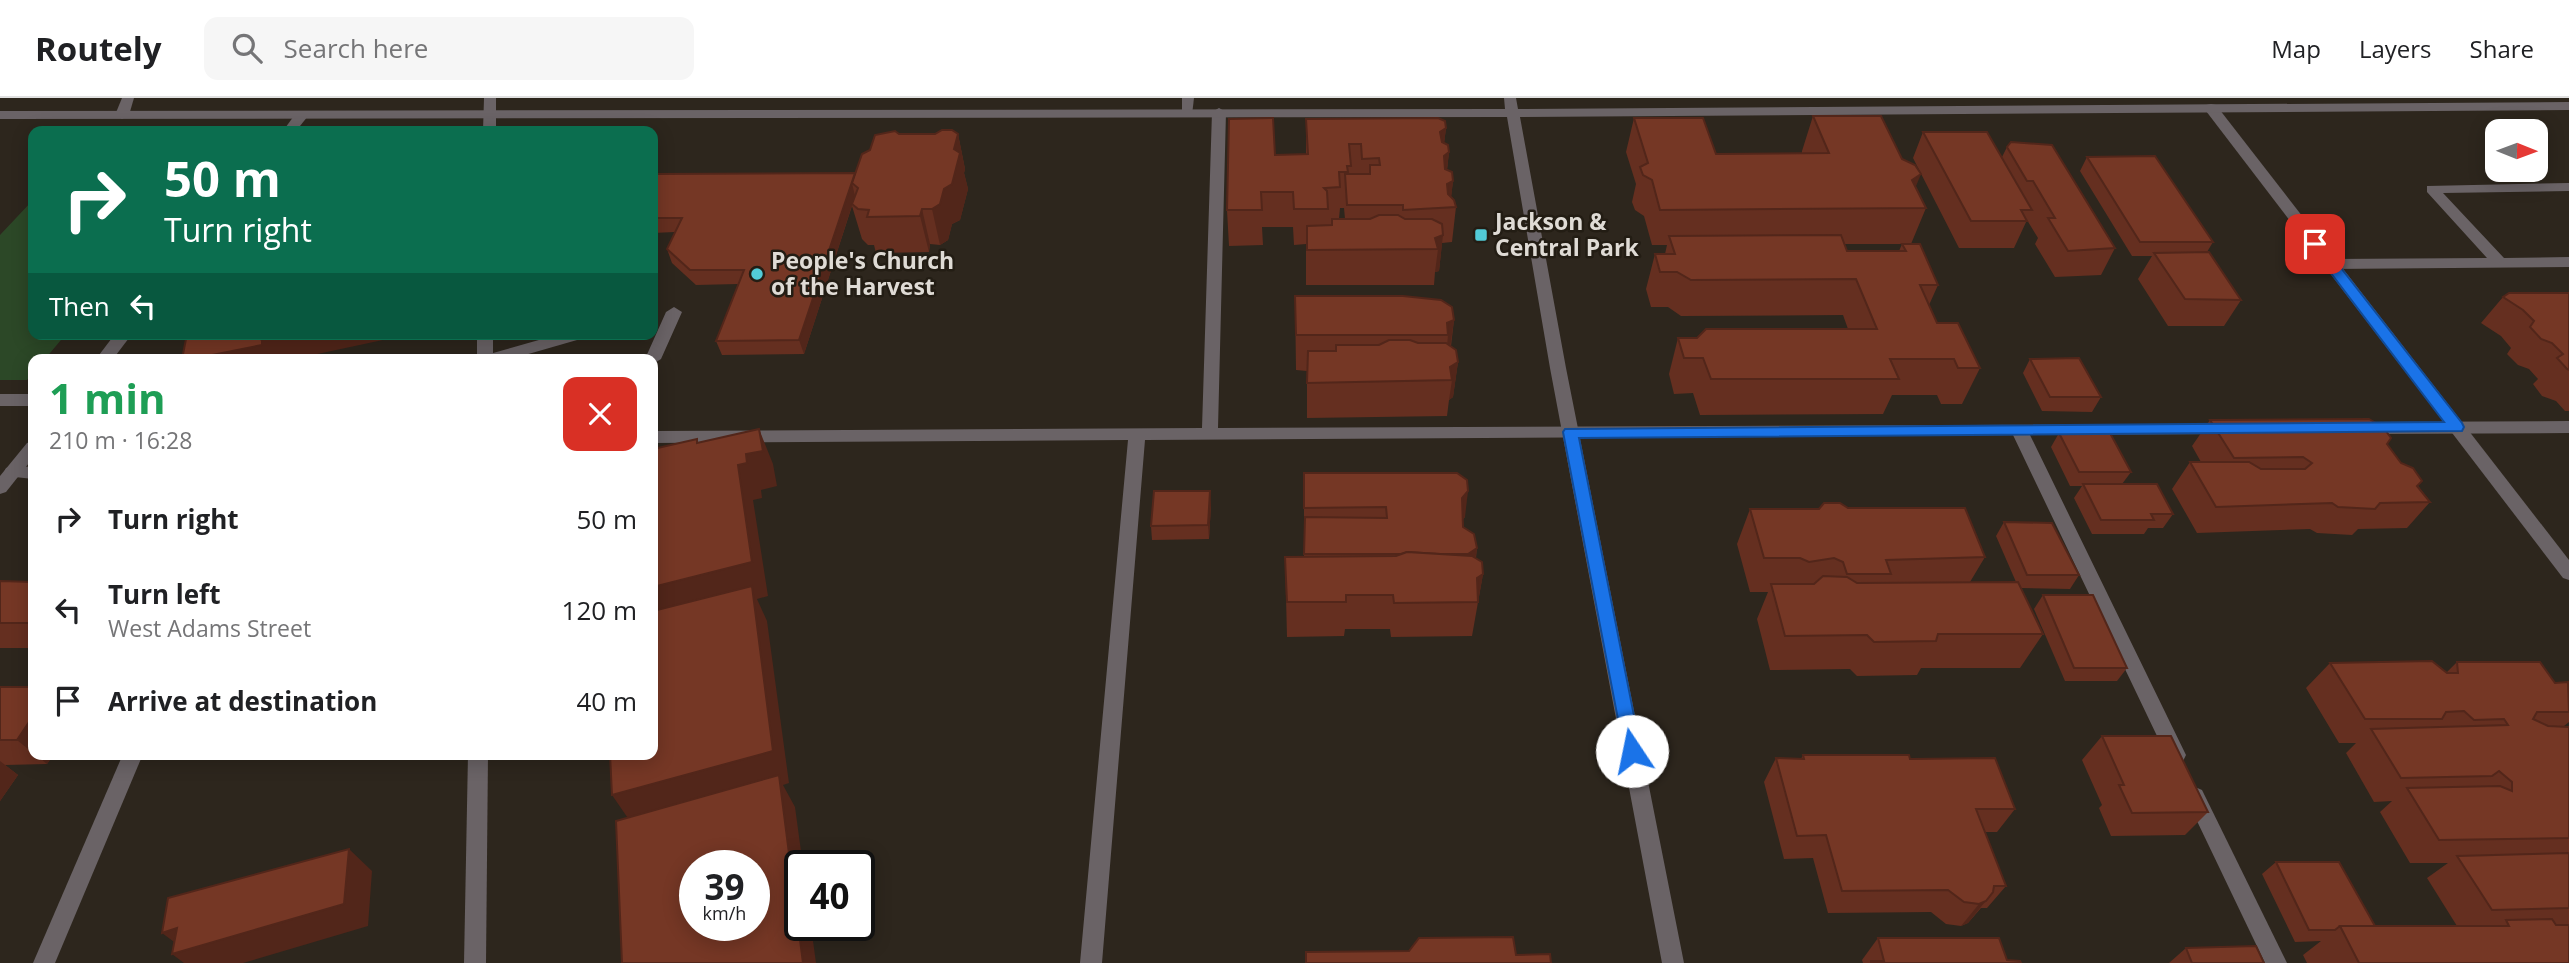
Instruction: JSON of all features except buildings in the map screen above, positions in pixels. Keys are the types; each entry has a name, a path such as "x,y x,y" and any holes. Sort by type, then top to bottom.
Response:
{"street":[{"path":"122,116 128,98"},
{"path":"490,98 490,126"},
{"path":"1187,113 1188,98"},
{"path":"0,116 1187,113 1511,105 2211,108 2569,106"},
{"path":"1511,105 1673,963"},
{"path":"2211,108 2569,573"},
{"path":"1210,435 1219,112"},
{"path":"293,126 302,116"},
{"path":"2501,263 2432,189 2569,187"},
{"path":"2331,264 2569,262"},
{"path":"655,354 674,312"},
{"path":"108,354 119,340"},
{"path":"509,354 558,340"},
{"path":"0,400 28,400"},
{"path":"2345,428 2569,426"},
{"path":"658,437 2250,428"},
{"path":"2019,430 2276,963"},
{"path":"1091,963 1137,435"},
{"path":"0,488 28,453"},
{"path":"12,472 28,473"},
{"path":"44,963 130,760"},
{"path":"474,963 478,760"}],"green space":[{"path":"28,205 28,340 61,340 49,354 28,354 27,380 0,380 0,235"}],"place":[{"name":"Jackson & Central Park","path":"1481,235"},
{"name":"People's Church of the Harvest","path":"757,274"}],"route":[{"path":"1632,751 1571,432 2456,427 2315,244"}]}
